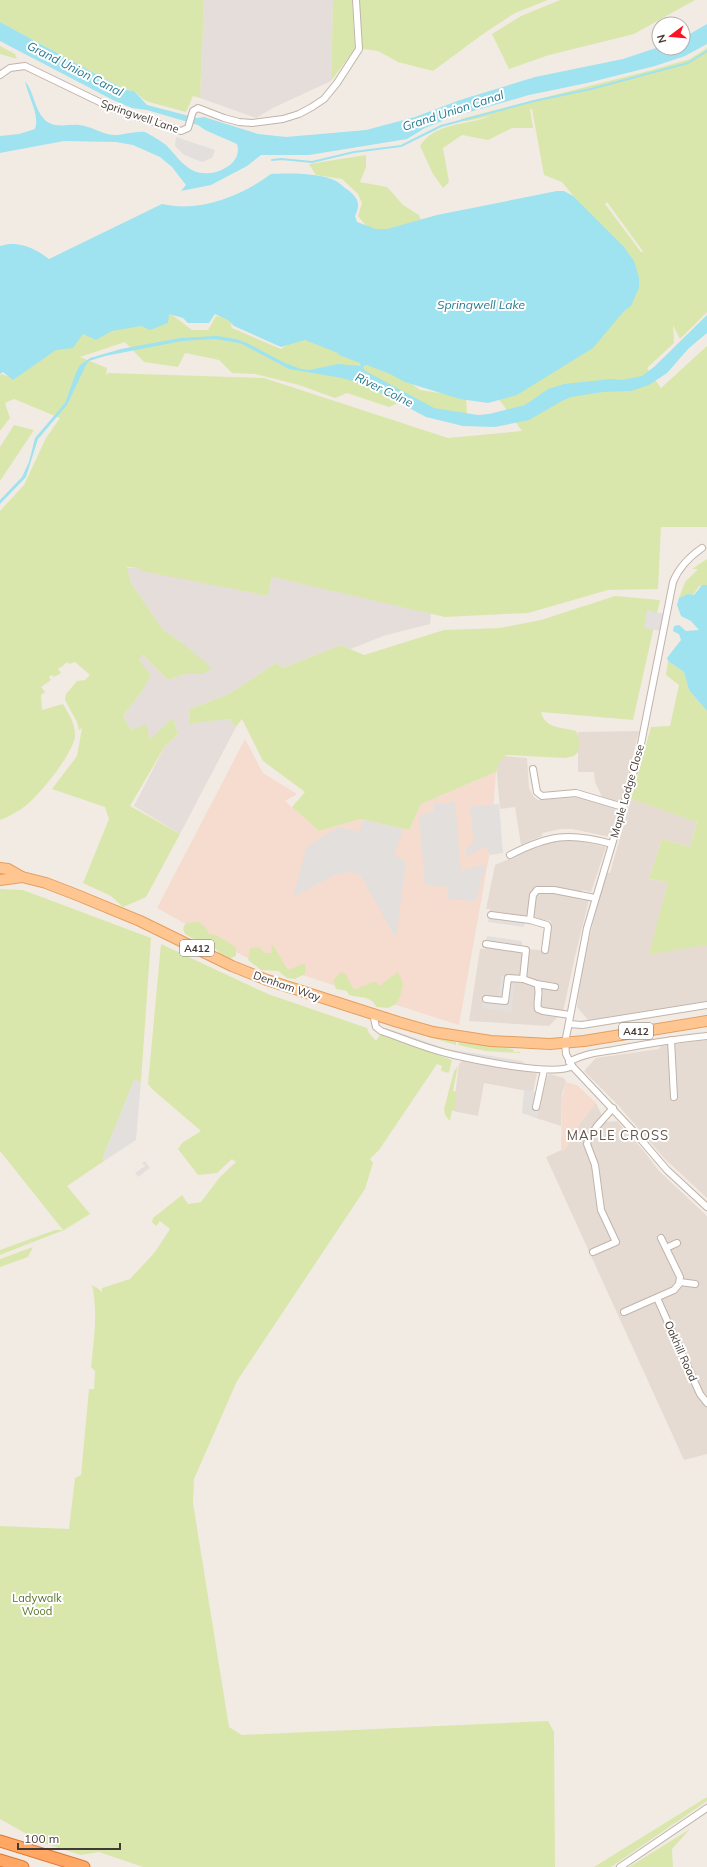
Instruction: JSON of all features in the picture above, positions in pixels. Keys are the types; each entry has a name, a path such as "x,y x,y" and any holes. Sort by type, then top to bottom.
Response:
{"highway":[{"path":"0,1841 84,1867"},
{"path":"0,1860 23,1867"}],"main road":[{"name":"Denham Way","path":"0,868 8,869 22,877 52,885 140,920 232,966 267,980 373,1014 426,1030 465,1038 498,1042 565,1043"},
{"name":"Denham Way","path":"0,880 22,877"},
{"name":"A412","path":"565,1043 707,1021"}],"street":[{"name":"Springwell Lane","path":"0,75 10,68 25,66 114,109 181,131 188,128 192,113 194,109 198,108 239,122 252,123 283,119 298,114 324,99 337,83 359,49 356,0"},
{"name":"Maple Lodge Close","path":"565,1043 587,928 623,807 644,728 673,582 679,570 686,561 702,548"},
{"path":"534,769 537,792 542,796 576,793 623,807"},
{"path":"510,855 537,842 561,837 577,837 612,844"},
{"path":"530,920 534,895 537,890 554,890 595,898"},
{"path":"491,915 544,923 548,927 545,950"},
{"path":"486,944 526,950 523,979"},
{"path":"486,998 505,1001 508,978 523,979 537,984 555,986"},
{"path":"537,984 539,990 537,1004 538,1009 570,1015"},
{"path":"569,1024 582,1025 707,1005"},
{"path":"373,1014 376,1027 381,1031 426,1047 454,1055 544,1070 561,1070 593,1054 671,1040 707,1036"},
{"path":"671,1040 674,1097"},
{"path":"565,1043 571,1064 613,1108 667,1170 707,1207"},
{"path":"536,1107 544,1070"},
{"path":"593,1252 616,1242 601,1210 595,1165 587,1144 597,1126 613,1108"},
{"path":"624,1312 674,1290 680,1282 680,1277 661,1238"},
{"path":"666,1248 677,1243"},
{"path":"680,1282 696,1284"},
{"name":"Oakhill Road","path":"657,1298 700,1394 707,1403"},
{"path":"620,1867 707,1808"}],"shaded area":[{"path":"204,0 333,0 331,81 273,108 256,118 200,98"},
{"path":"176,137 215,150 212,158 202,162 184,155 175,146"},
{"path":"127,568 139,568 268,596 272,577 431,613 430,624 383,636 351,649 341,645 283,668 276,663 229,694 190,709 189,724 229,719 236,727 180,834 134,806 165,746 178,734 173,718 150,740 131,730 123,716 142,691 139,660 143,655 168,680 185,674 203,674 182,643 163,630 131,583"},
{"path":"647,610 664,614 661,631 644,628"},
{"path":"639,731 621,802 619,803 603,799 595,782 594,772 578,772 578,732"},
{"path":"245,739 263,773 297,794 285,801 319,831 360,819 409,830 421,804 496,772 490,851 459,1025 245,957 157,908"},
{"path":"503,756 527,758 529,788 534,797 538,800 580,797 614,808 617,812 610,837 572,829 561,829 542,833 542,836 521,845 515,807 500,809 496,764"},
{"path":"631,799 697,821 690,847 662,839 649,879 668,882 650,953 707,945 707,1001 588,1020 577,1007 583,963 606,872 610,873"},
{"path":"455,802 461,871 486,864 476,901 446,899 449,887 425,885 419,816 434,811 434,804"},
{"path":"499,804 503,853 490,855 486,846 466,857 466,849 474,842 470,806"},
{"path":"364,820 403,829 394,855 406,862 396,938 361,876 351,872 334,875 293,897 307,846 339,827 359,832"},
{"path":"562,839 606,847 591,892 582,890 582,898 589,900 563,1012 549,1026 469,1021 480,949 485,949 485,947 529,953 529,949 547,951 551,921 490,911 490,909 486,909 495,865 545,843"},
{"path":"489,918 525,923 524,927 488,922"},
{"path":"487,936 522,941 522,946 486,941"},
{"path":"501,975 512,976 510,984 515,984 511,1012 482,1008 483,996 498,997"},
{"path":"386,1028 447,1049 522,1061 525,1064 446,1051 386,1031"},
{"path":"707,1040 707,1198 664,1158 618,1105 584,1071 596,1058 659,1049 661,1046"},
{"path":"463,1060 537,1073 533,1092 484,1083 478,1116 453,1111 459,1064"},
{"path":"550,1074 564,1078 566,1082 562,1094 561,1126 536,1118 547,1076"},
{"path":"134,1080 141,1081 136,1140 104,1161 103,1157"},
{"path":"566,1082 577,1085 596,1103 581,1122 566,1149 561,1151 562,1099"},
{"path":"524,1090 537,1092 539,1106 536,1118 522,1113"},
{"path":"596,1103 605,1122 617,1121 643,1150 659,1171 707,1216 707,1454 684,1460 546,1157 566,1148 581,1122"},
{"path":"145,1161 150,1168 138,1177 135,1173 145,1166 142,1163"}],"green space":[{"path":"0,0 204,0 200,98 193,96 186,112 149,102 134,91 126,90 118,86 0,22"},
{"path":"333,0 352,0 355,49 331,81"},
{"path":"354,0 548,0 515,13 483,34 433,71 398,62 378,51 357,48"},
{"path":"560,0 695,0 666,16 651,16 651,25 634,34 549,55 509,69 492,34 521,16"},
{"path":"0,46 15,54 17,59 0,54"},
{"path":"707,48 707,312 680,339 673,325 674,343 647,368 661,388 707,346 707,527 661,527 658,589 608,590 528,613 445,617 272,577 268,596 142,571 139,568 127,567 131,583 163,630 182,643 212,668 203,674 185,674 168,680 143,655 139,660 151,675 142,691 123,716 131,730 146,724 150,739 173,718 178,734 165,746 130,806 180,834 146,897 123,907 111,896 83,883 109,819 105,807 52,789 77,756 82,728 79,730 77,722 65,700 66,694 77,681 85,680 90,675 75,662 69,664 68,662 58,669 61,673 54,677 52,675 49,677 51,680 41,687 45,692 41,695 42,710 63,704 71,719 74,726 75,735 69,752 55,774 30,802 18,811 0,820 0,511 24,485 46,438 60,418 14,399 5,403 10,418 0,431 0,375 2,374 13,378 26,367 83,332 111,329 167,311 192,330 208,330 216,316 229,318 232,328 281,349 300,336 397,373 420,390 466,397 467,414 433,410 407,399 389,407 347,393 335,398 299,385 255,374 232,373 219,360 185,353 178,367 144,362 125,342 80,357 107,368 106,375 108,373 264,378 448,438 522,431 495,394 635,272 562,182 544,175 532,109 530,109 533,128 512,128 488,140 462,135 443,148 449,182 443,188 433,174 420,146 426,138 442,129 490,116 467,121 460,119 690,59","holes":["607,202 643,252 641,252 605,204"]},
{"path":"366,155 366,167 360,182 387,187 403,205 419,215 423,226 373,234 358,216 362,203 358,194 342,179 316,175 309,164"},
{"path":"14,425 34,430 0,481 0,447"},
{"path":"707,559 707,585 699,586 693,595 688,594 679,598 685,582 698,569 692,569"},
{"path":"615,596 660,600 633,720 541,712 546,722 560,728 576,731 579,738 579,747 578,752 574,756 565,758 506,755 499,763 496,772 421,804 409,830 360,819 319,831 292,807 305,792 263,761 242,719 236,727 229,719 189,724 190,709 229,694 276,663 283,668 341,645 364,655 444,630 500,628 541,620"},
{"path":"668,661 684,672 689,690 707,711 707,945 649,954 668,882 649,879 662,839 690,847 697,822 631,799 651,727 670,726 679,685 666,675"},
{"path":"0,889 23,890 151,938 141,1081 134,1081 103,1157 104,1161 67,1186 90,1214 64,1230 0,1255 0,1250 55,1230 63,1230 0,1151"},
{"path":"199,922 206,928 209,934 216,935 236,947 236,956 226,960 216,949 209,948 185,934 183,928 186,923"},
{"name":"Ladywalk Wood","path":"161,944 268,994 367,1028 369,1033 376,1041 380,1035 384,1035 452,1060 449,1073 441,1071 442,1066 437,1064 379,1150 370,1159 373,1163 365,1189 237,1381 194,1479 193,1503 229,1727 242,1735 548,1721 554,1732 555,1867 143,1867 99,1852 81,1855 43,1843 0,1819 0,1526 69,1529 75,1478 81,1475 89,1389 94,1389 95,1371 91,1367 95,1305 92,1285 102,1293 102,1288 130,1279 155,1252 170,1229 160,1221 156,1226 152,1222 153,1218 182,1195 188,1204 201,1202 220,1177 236,1162 232,1159 217,1173 198,1175 178,1149 182,1143 201,1131 148,1084"},
{"path":"273,945 288,970 305,963 305,974 295,979 287,978 278,971 261,970 248,960 250,948 259,947 265,953 272,953 271,948"},
{"path":"398,972 403,983 400,997 396,1004 388,1008 376,1007 369,999 349,995 347,991 336,989 333,980 340,973 345,973 354,990 375,981 379,986"},
{"path":"383,1022 456,1042 456,1045 382,1023"},
{"path":"459,1042 513,1049 514,1052 520,1053 485,1051 458,1045"},
{"path":"458,1066 453,1091 457,1092 455,1110 452,1110 450,1121 445,1115 444,1109 454,1071"},
{"path":"33,1247 28,1257 0,1267 0,1259"},
{"path":"707,1797 707,1801 611,1867 594,1867"},
{"path":"690,1829 672,1849 673,1867 629,1867"}],"water":[{"name":"Grand Union Canal","path":"0,22 118,86 126,90 134,91 147,105 197,118 204,117 258,134 286,137 366,130 415,117 460,100 535,77 623,59 651,50 651,56 685,56 655,66 587,83 529,95 452,117 425,128 407,139 309,155 261,155 247,166 211,185 181,191 186,185 172,167 160,157 133,145 116,142 64,141 0,153 0,136 19,134 35,129 35,112 25,81 41,115 48,122 56,125 89,127 103,133 113,135 145,132 166,145 188,168 199,173 216,172 224,169 235,159 238,152 237,144 205,130 198,125 147,110 132,108 113,100 0,41"},
{"path":"707,24 707,44 691,53 691,33"},
{"name":"Springwell Lake","path":"271,174 313,175 330,178 336,181 351,193 358,202 358,208 355,216 357,222 376,229 387,229 437,215 557,191 564,191 573,196 624,247 634,261 639,277 639,288 631,306 624,311 593,348 517,395 488,403 460,399 405,382 367,365 363,366 364,370 434,408 478,415 489,414 525,405 548,389 564,384 611,379 622,380 642,376 654,367 707,315 707,333 689,348 667,373 649,385 631,391 603,392 571,397 529,420 495,427 463,426 426,417 366,385 342,378 289,369 242,344 233,342 214,339 182,341 105,356 89,361 86,365 67,405 38,439 26,477 0,504 0,500 22,477 29,462 35,438 65,403 80,365 90,358 121,349 180,338 217,336 236,339 247,343 285,363 301,369 309,370 338,364 361,366 360,363 305,340 281,347 234,326 228,320 215,314 209,323 188,323 183,318 169,314 168,323 150,330 141,326 112,331 96,340 83,334 73,348 56,350 13,380 3,372 0,374 0,246 13,244 26,246 38,251 49,259 162,204 191,206 220,201 247,189"},
{"path":"702,585 707,585 707,711 689,690 684,672 668,661 667,658 681,640 679,634 673,631 674,626 679,625 686,631 699,630 691,621 681,616 677,605 679,598 688,594 694,595"}],"waterway":[{"name":"Grand Union Canal","path":"272,160 281,159 312,162 354,152 401,146 441,126 534,101 591,89 688,63 707,51"}],"district":[{"name":"MAPLE CROSS","path":"618,1135"}],"water label":[{"name":"River Colne","path":"384,390"}]}
